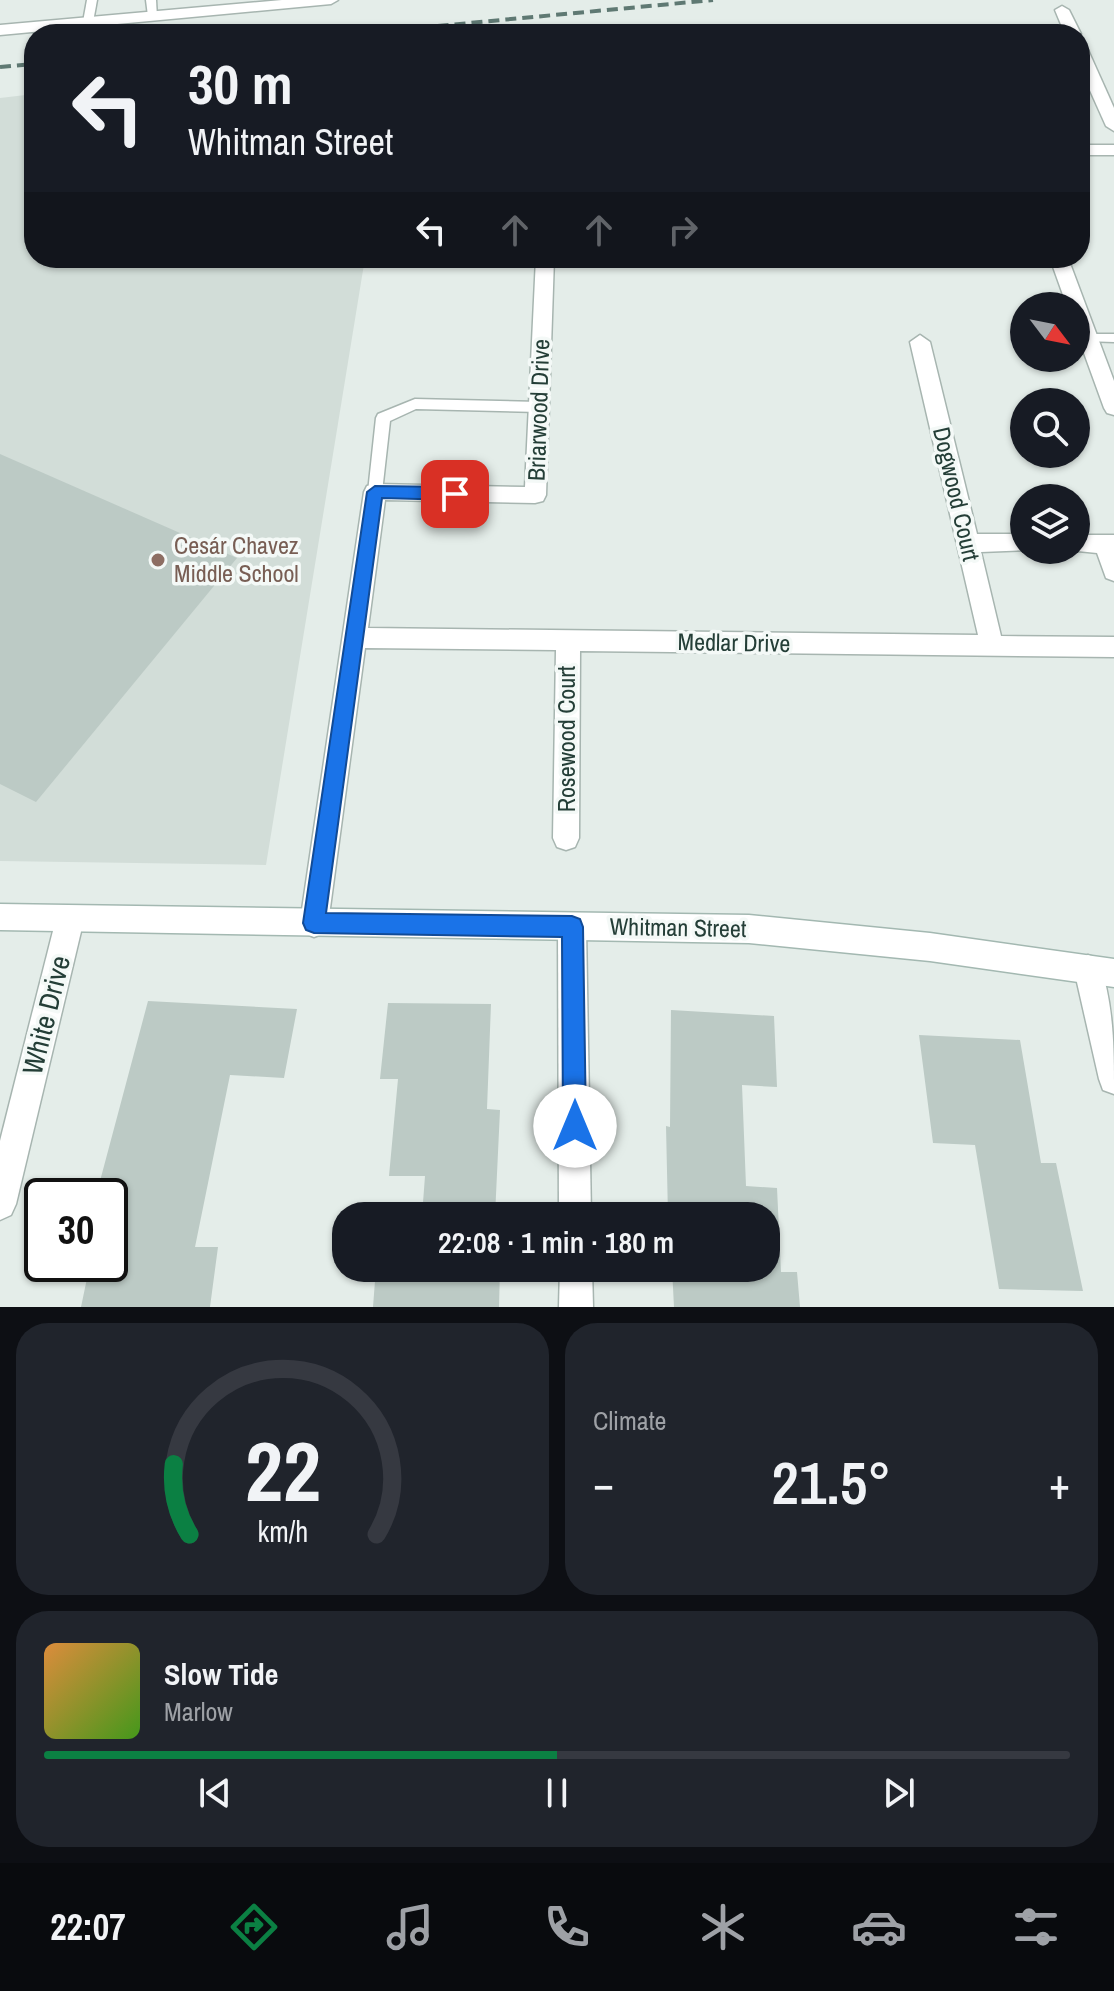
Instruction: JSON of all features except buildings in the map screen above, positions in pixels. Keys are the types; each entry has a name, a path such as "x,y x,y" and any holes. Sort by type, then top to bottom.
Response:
{"street":[{"path":"66,24 152,8 331,0"},
{"path":"1062,10 1068,24"},
{"path":"0,30 24,28"},
{"path":"1090,72 1114,126"},
{"path":"1090,101 1103,101"},
{"path":"1090,150 1114,150"},
{"name":"Briarwood Drive","path":"375,492 535,495 545,268"},
{"path":"1063,268 1072,292"},
{"path":"1090,341 1114,408"},
{"name":"Dogwood Court","path":"920,342 992,646"},
{"path":"314,923 375,492"},
{"path":"967,543 1010,543"},
{"path":"1109,544 1114,572"},
{"name":"Medlar Drive","path":"354,638 1114,647"},
{"name":"Rosewood Court","path":"566,838 568,640"},
{"name":"Whitman Street","path":"0,917 749,929 837,936 1101,971"},
{"name":"White Drive","path":"0,1204 70,919"},
{"path":"572,927 575,1202"},
{"path":"1101,971 1114,1079"},
{"path":"576,1282 576,1307"}],"lane":[{"path":"88,22 92,0"},
{"path":"1090,338 1114,338"},
{"path":"375,492 383,418 415,404 539,407"}],"shaded area":[{"name":"Cesár Chavez Middle School","path":"24,95 24,268 363,268 266,865 0,861 0,98"}],"railway":[{"path":"459,24 713,0"},
{"path":"0,67 24,65"}],"place":[{"name":"Cesár Chavez Middle School","path":"158,560"}],"route":[{"path":"455,494 375,492 314,923 572,927 575,1126"}]}
